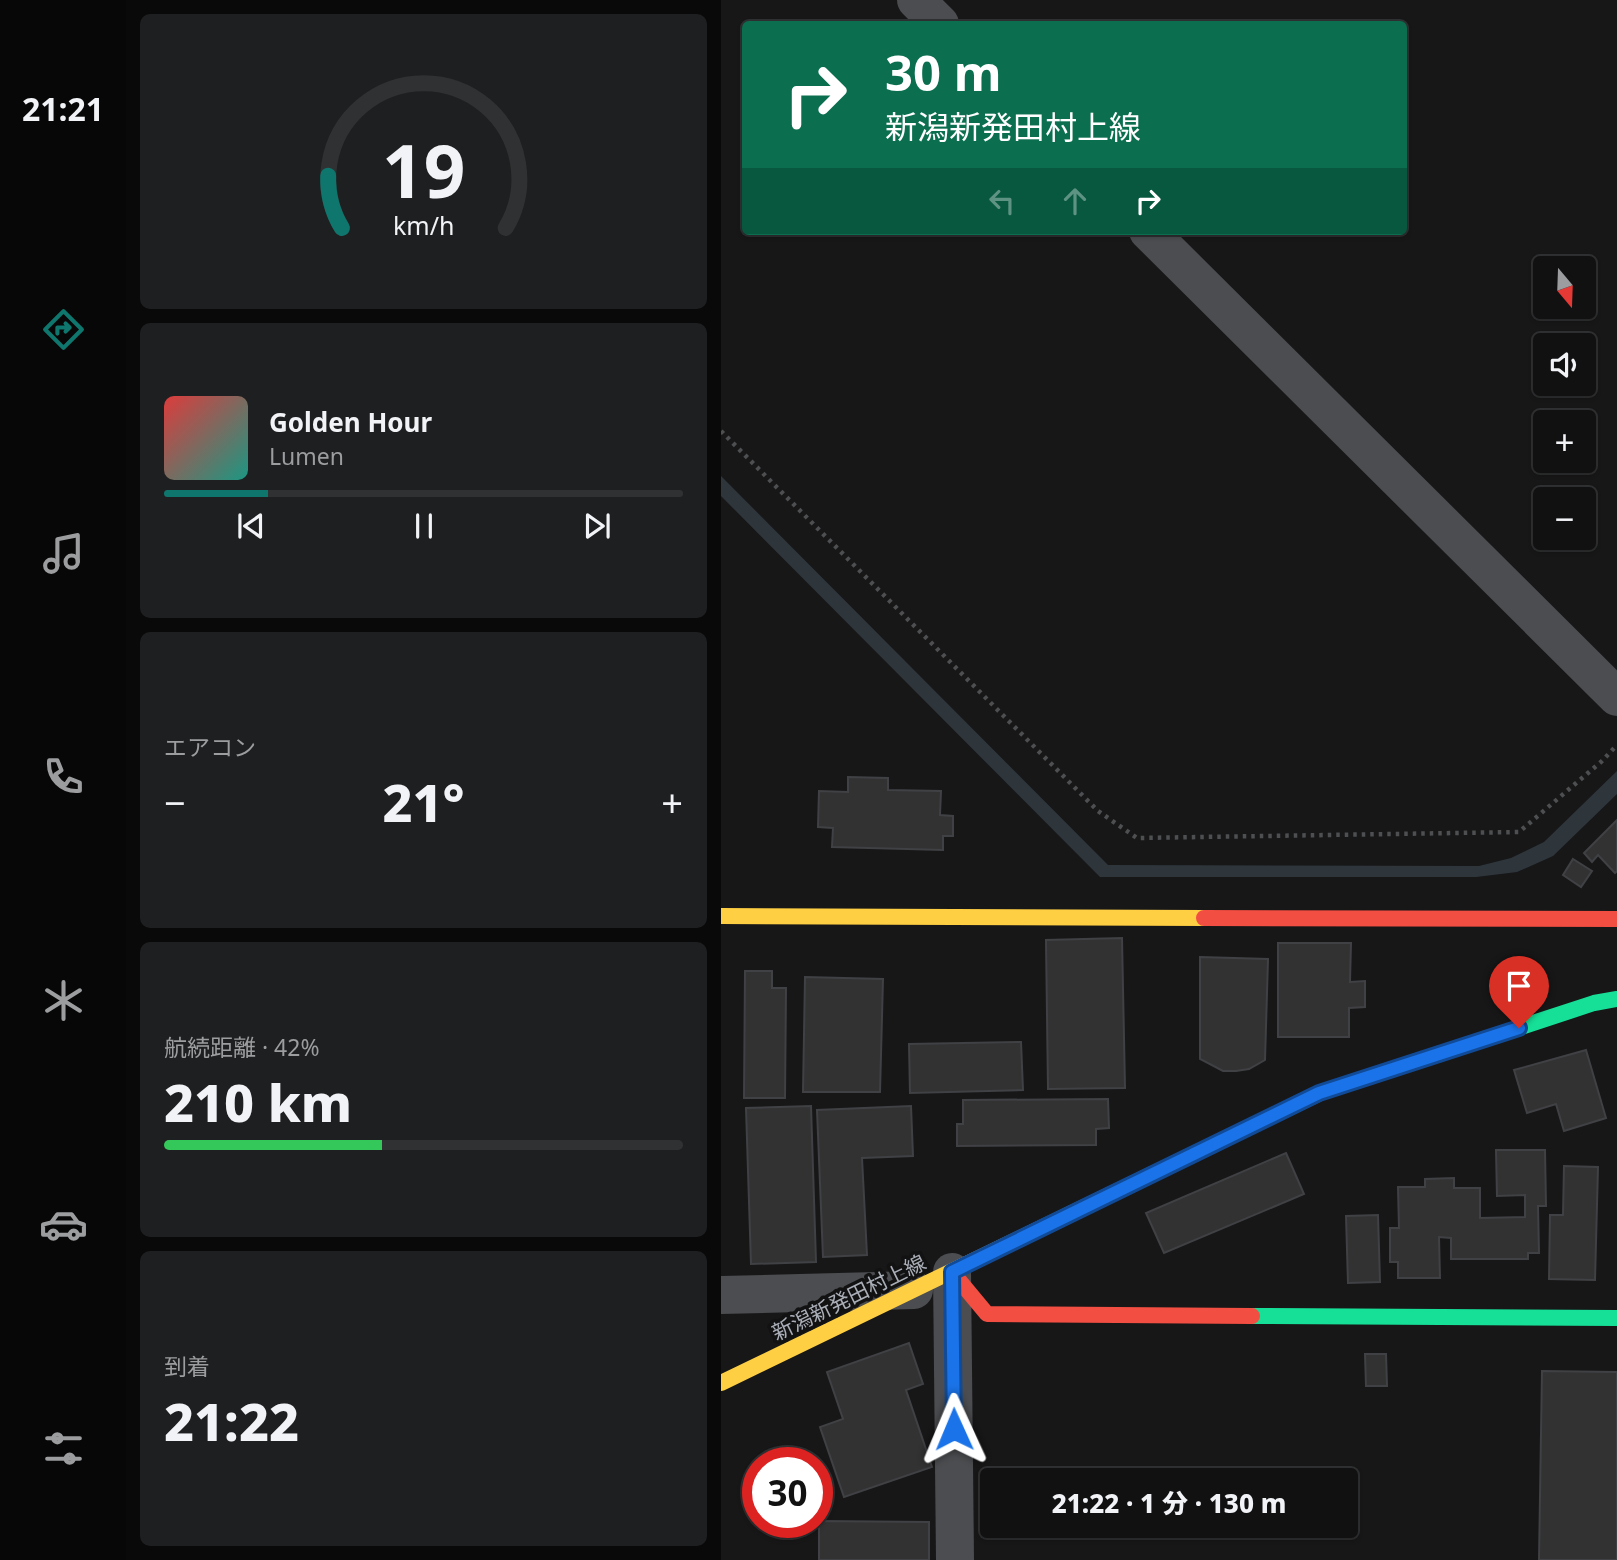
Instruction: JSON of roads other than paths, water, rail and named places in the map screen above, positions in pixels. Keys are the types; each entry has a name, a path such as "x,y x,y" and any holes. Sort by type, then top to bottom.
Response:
{"street":[{"path":"916,0 937,21"},
{"path":"1152,235 1617,697"},
{"path":"721,916 1617,919"},
{"name":"新潟新発田村上線","path":"721,1383 1319,1093 1594,1003 1617,999"},
{"path":"952,1272 986,1314 1617,1318"},
{"path":"952,1272 955,1560"},
{"path":"721,1295 914,1290"}]}
